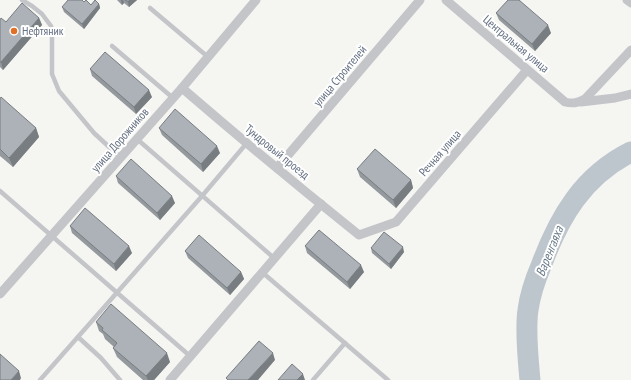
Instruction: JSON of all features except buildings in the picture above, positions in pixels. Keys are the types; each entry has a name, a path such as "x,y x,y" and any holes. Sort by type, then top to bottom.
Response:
{"street":[{"name":"улица Дорожников","path":"0,294 182,88 256,0"},
{"name":"улица Строителей","path":"277,168 420,0"},
{"name":"Центральная улица","path":"446,0 565,102 576,103"},
{"path":"627,0 631,3"},
{"path":"576,103 585,99 631,50"},
{"name":"Речная улица","path":"359,235 396,222 527,70"},
{"name":"Тундровый проезд","path":"182,88 246,144 359,235"},
{"path":"576,103 615,98 631,94"},
{"path":"170,380 321,204"}],"lane":[{"path":"22,0 42,14 51,26 52,74 59,91 94,133 120,157"},
{"path":"150,8 208,57"},
{"path":"112,46 173,98"},
{"path":"137,139 275,259"},
{"path":"40,380 246,144"},
{"path":"0,191 190,356"},
{"path":"263,273 388,380"},
{"path":"78,337 101,358 120,380"},
{"path":"313,380 345,343"}],"waterway":[{"name":"Варенгаяха","path":"530,380 527,335 528,310 535,282 548,248 565,215 586,186 599,173 631,152"}],"place":[{"name":"Нефтяник","path":"14,31"}]}
